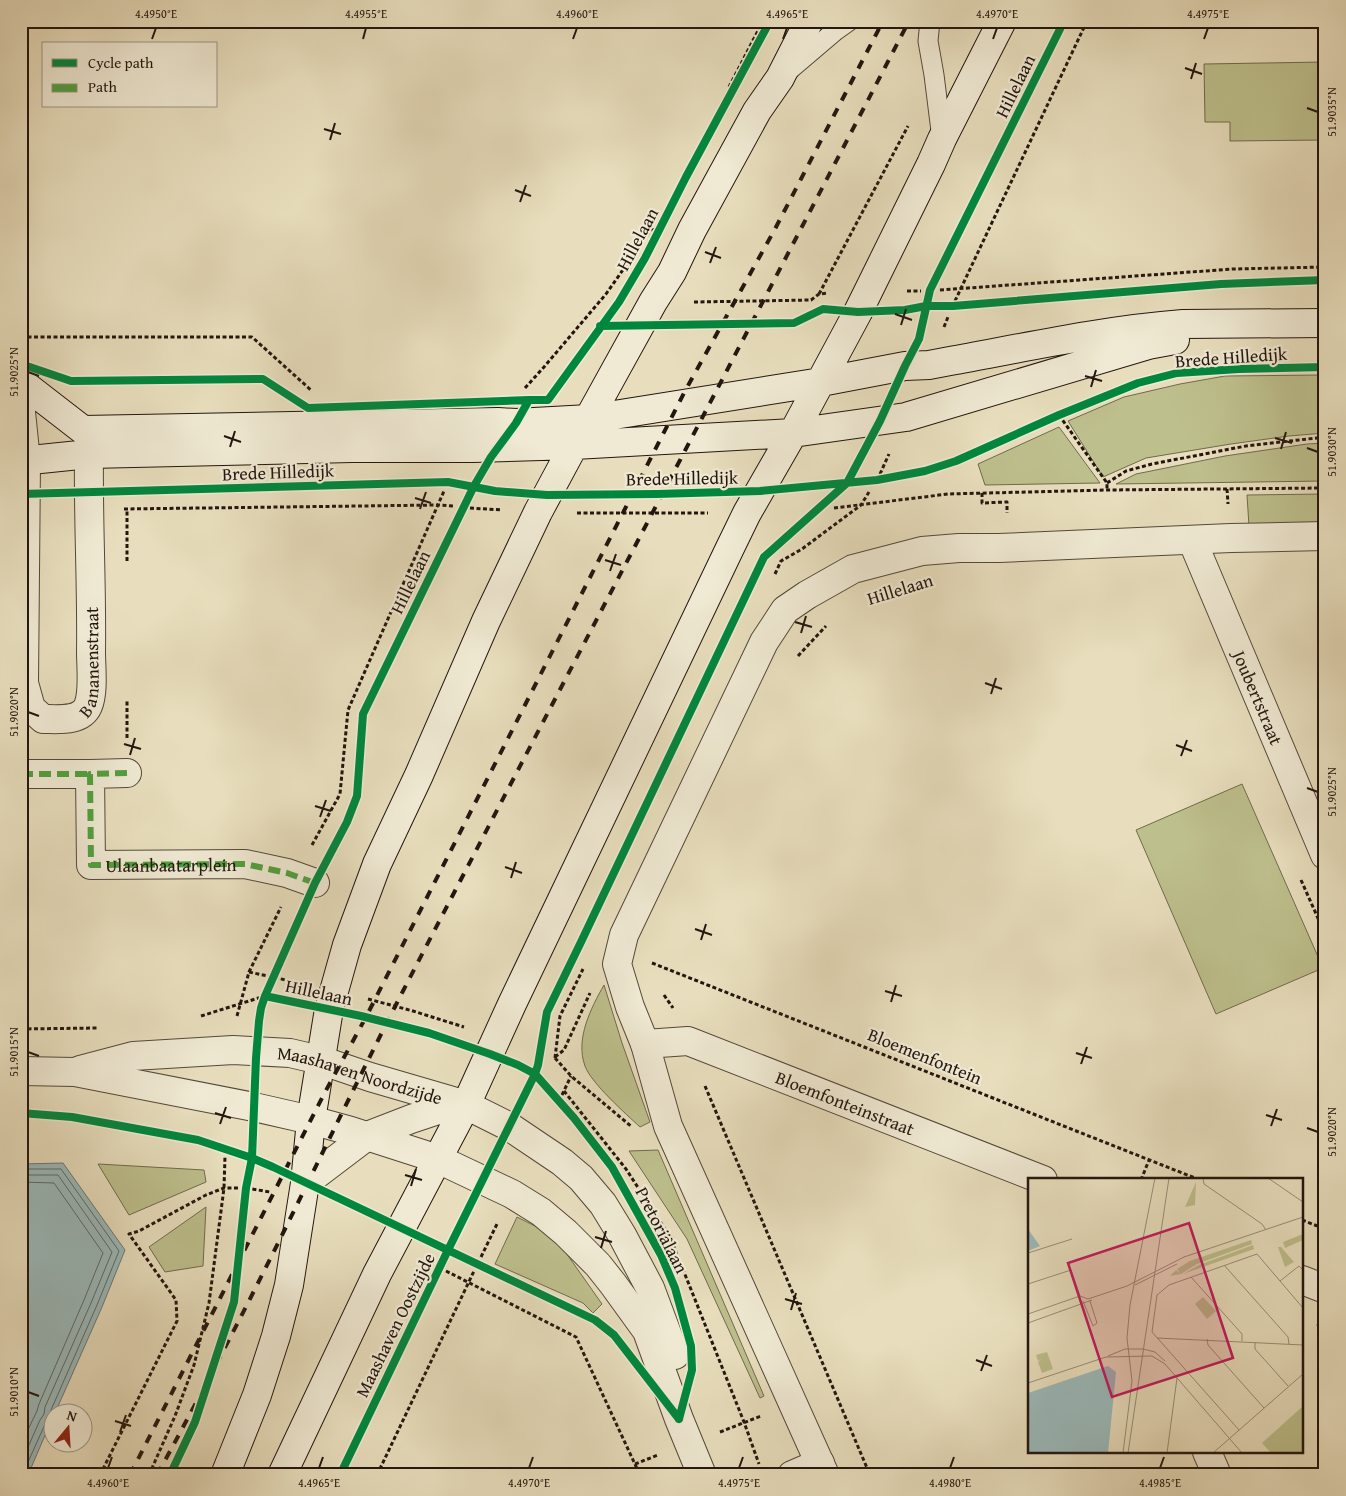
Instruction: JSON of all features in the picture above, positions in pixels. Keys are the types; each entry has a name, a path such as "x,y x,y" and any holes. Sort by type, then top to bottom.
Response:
{"street":[{"name":"Hillelaan","path":"305,1183 311,1120 329,1009 347,945 377,864 419,775 486,621 542,504 653,302 672,272 692,230 757,112 780,78 809,21"},
{"path":"282,1475 401,1227 429,1156 466,1105 516,995 729,550 858,312 1002,21"},
{"name":"Brede Hilledijk","path":"22,382 83,430 479,422 516,423 589,419 821,382 905,366 929,365 1113,332 1183,324 1325,323"},
{"name":"Brede Hilledijk","path":"22,382 21,412 24,461 89,454 574,445 793,433 906,417 1148,345 1257,324"},
{"name":"Bananenstraat","path":"24,461 24,683 31,708 43,719 70,719 81,714 88,707 90,695 89,454"},
{"path":"1192,540 1325,536"},
{"name":"Hillelaan","path":"645,1044 630,1007 617,964 624,935 764,642 785,610 853,569 922,551 1192,540"},
{"name":"Joubertstraat","path":"1192,540 1325,855"},
{"path":"21,774 127,773"},
{"name":"Ulaanbaatarplein","path":"90,774 91,865 245,864 306,880"},
{"name":"Bloemfonteinstraat","path":"645,1044 688,1041 1038,1178"},
{"path":"645,1044 668,1126 822,1469 792,1475"},
{"name":"Maashaven Noordzijde","path":"75,1072 133,1056 256,1050 290,1053 320,1060 370,1077 466,1105"},
{"name":"Maashaven Noordzijde","path":"21,1071 75,1072 254,1107 311,1120 429,1156"},
{"path":"370,1077 388,1088 406,1110 429,1156"},
{"path":"225,1475 257,1395 276,1336 289,1286 305,1183 367,1136 435,1111 466,1105"},
{"name":"Pretorialaan","path":"466,1105 510,1127 562,1162 581,1178 603,1204 650,1288 666,1328 678,1374 679,1419"},
{"name":"Pretorialaan","path":"429,1156 512,1194 541,1212 566,1233 598,1265 647,1331 679,1419 702,1475"},
{"path":"1304,1281 1325,1289"},
{"path":"1208,1454 1217,1475"}],"lane":[{"path":"780,78 834,31 849,21"},
{"path":"930,21 928,40 942,139"}],"path":[{"path":"729,93 763,21"},
{"path":"729,93 770,21"},
{"path":"693,302 811,300 819,294 934,75"},
{"path":"940,290 1232,269 1325,267"},
{"path":"819,294 834,293"},
{"path":"944,306 963,305"},
{"path":"21,337 252,336 316,395"},
{"path":"1050,419 1068,411"},
{"path":"1059,415 1107,483 1107,490"},
{"path":"1107,483 1126,471 1152,464 1246,446 1325,437"},
{"path":"881,478 891,450"},
{"path":"834,508 948,494 982,492 1325,488"},
{"path":"982,492 982,503 1007,502"},
{"path":"466,505 507,510"},
{"path":"793,662 832,621"},
{"path":"237,1020 249,972"},
{"path":"256,1050 260,1008 269,989"},
{"path":"660,989 680,1020 698,1070 870,1475"},
{"path":"591,992 564,1050 553,1057 571,1076 626,1124"},
{"path":"553,1094 561,1098 571,1076"},
{"path":"149,1475 175,1416 194,1365 209,1303 224,1188 225,1152 234,1152"},
{"path":"1142,1178 1149,1160"},
{"path":"244,1185 245,1197"},
{"path":"100,1475 177,1321 176,1300 129,1234 139,1231 206,1195 224,1188 244,1185 270,1192"},
{"path":"481,1258 499,1220"},
{"path":"1304,1221 1325,1229"},
{"path":"442,1267 576,1337 640,1475"},
{"path":"377,1475 474,1272"},
{"path":"712,1435 744,1422"},
{"path":"635,1464 660,1455"}],"green space":[{"path":"1325,62 1325,140 1230,141 1230,122 1205,122 1204,64"},
{"path":"1325,375 1325,433 1231,444 1146,458 1103,477 1068,421 1124,397 1180,384 1225,376"},
{"path":"1059,427 1100,483 985,485 978,464"},
{"path":"1325,443 1325,481 1116,484 1136,474 1225,456"},
{"path":"1325,494 1325,525 1249,526 1247,495"},
{"path":"1242,784 1323,968 1216,1014 1136,830"},
{"path":"604,985 650,1122 640,1127 594,1081 585,1066 582,1056 583,1035 586,1024"},
{"path":"658,1150 764,1396 760,1398 687,1239 629,1151"},
{"path":"98,1164 204,1170 206,1182 129,1215"},
{"path":"206,1207 203,1266 165,1272 149,1247"},
{"path":"517,1217 539,1228 564,1250 602,1304 593,1313 583,1303 495,1264"}],"water":[{"path":"63,1163 125,1250 59,1404 42,1404 42,1442 28,1475 21,1475 21,1164"}],"railway":[{"path":"130,1475 685,391 775,229 883,21"},
{"path":"157,1475 255,1289 403,991 909,21"}],"marked path":[{"path":"127,773 90,774 91,865 245,864 287,873 315,883"},
{"path":"21,774 90,774"}],"cycle path":[{"path":"170,1475 195,1422 234,1302 246,1188 252,1158 256,1058 261,1008 315,883 347,822 357,796 363,714 474,486 491,457 516,423 529,400 548,400 619,302 645,258 686,177 770,21"},
{"name":"Maashaven Oostzijde","path":"340,1475 535,1074 547,1012 764,557 847,483 880,421 919,339 930,290 1064,21"},
{"path":"600,326 794,323 823,309 858,312 905,310 926,306 953,306 1221,284 1325,280"},
{"path":"21,364 71,381 263,379 308,408 529,400"},
{"path":"21,494 448,482 495,491 547,495 657,494 760,491 877,480 925,471 956,461 1059,415 1138,383 1177,373 1325,367"},
{"path":"265,996 361,1016 429,1033 490,1054 535,1074 574,1118 612,1167 661,1255 675,1288 691,1346 692,1370 679,1419"},
{"path":"21,1113 72,1117 198,1140 273,1167 595,1320 614,1335 679,1419"}]}
